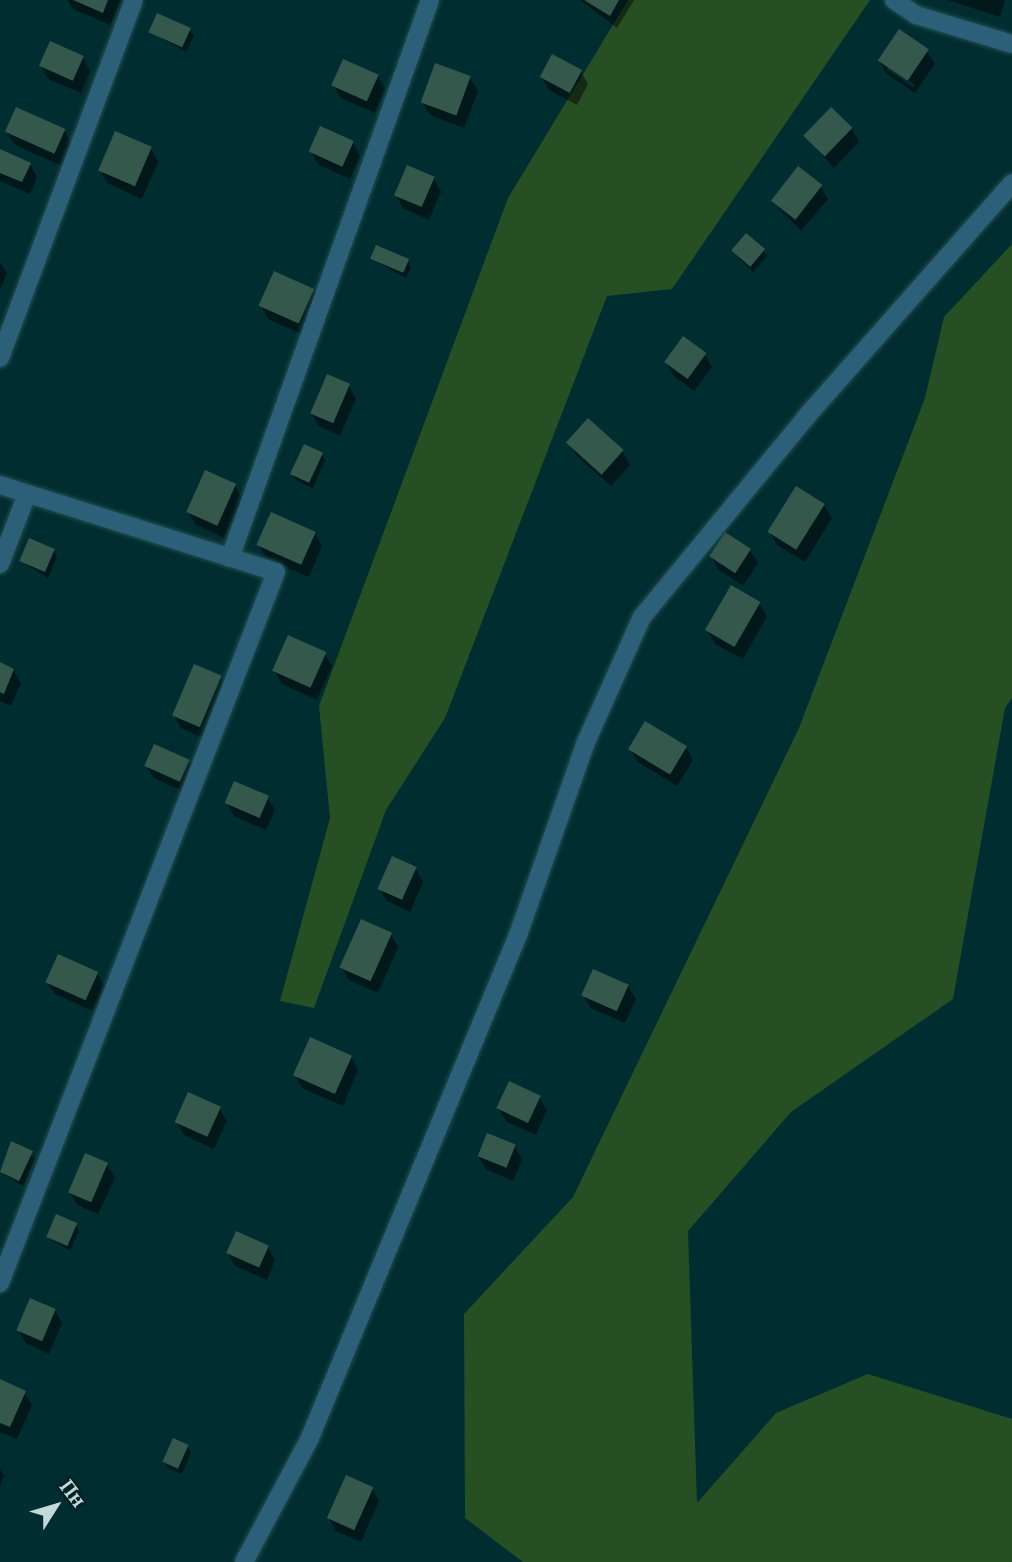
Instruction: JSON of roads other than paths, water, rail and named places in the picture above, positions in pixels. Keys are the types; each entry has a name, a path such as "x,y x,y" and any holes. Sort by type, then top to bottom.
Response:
{"street":[{"path":"0,358 134,0"},
{"path":"230,558 430,0"},
{"path":"894,0 916,15 1012,44"},
{"path":"244,1562 309,1440 518,935 586,742 642,617 814,407 1012,183"},
{"path":"0,485 276,572 0,1283"},
{"path":"0,564 27,494"}]}
